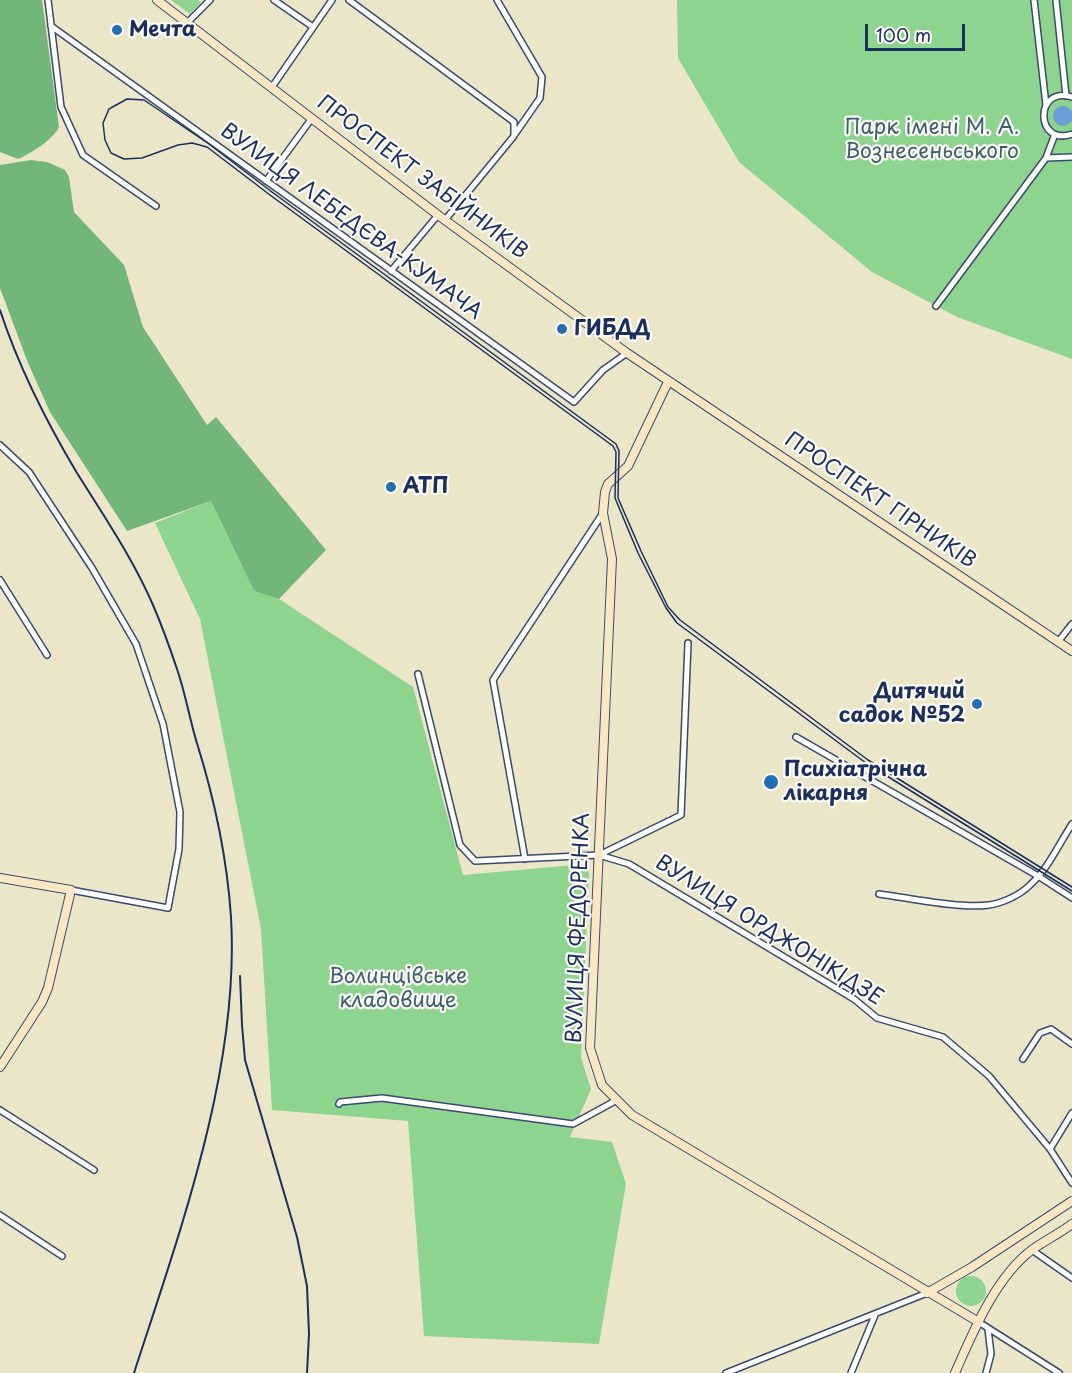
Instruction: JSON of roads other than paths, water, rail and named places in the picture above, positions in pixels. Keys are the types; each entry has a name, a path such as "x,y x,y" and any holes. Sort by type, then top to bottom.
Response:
{"main road":[{"name":"ПРОСПЕКТ ЗАБІЙНИКІВ","path":"157,0 441,218 668,382"},
{"name":"ВУЛИЦЯ ФЕДОРЕНКА","path":"668,382 628,466 608,484 602,503 612,559 590,1048 602,1085 632,1114 977,1321"},
{"name":"ПРОСПЕКТ ГІРНИКІВ","path":"668,382 1072,651"},
{"path":"0,878 71,890 48,988 42,1002 0,1067"},
{"path":"927,1293 972,1267 1072,1201"},
{"path":"955,1373 977,1321 1012,1268 1032,1250 1072,1224"}],"street":[{"path":"48,0 61,107 83,155 156,206"},
{"path":"187,23 210,0"},
{"path":"274,0 314,27"},
{"path":"272,87 332,0"},
{"path":"349,0 514,122 514,136"},
{"path":"391,271 514,136 540,98 542,77 497,0"},
{"path":"1034,0 1046,105 1045,124 1055,134 1061,136 1072,134"},
{"path":"1046,105 1057,97 1069,97 1056,0"},
{"name":"ВУЛИЦЯ ЛЕБЕДЄВА-КУМАЧА","path":"51,26 574,402 603,370 627,353"},
{"path":"266,181 312,118"},
{"path":"936,306 1046,158 1055,134"},
{"path":"1046,158 1072,157"},
{"path":"0,445 29,472 97,576 136,644 163,724 180,812 179,849 168,908 71,890"},
{"path":"525,858 493,680 603,513"},
{"path":"0,580 47,655"},
{"path":"1058,642 1072,624"},
{"path":"418,674 460,846 476,861 599,855 681,815 688,643"},
{"path":"796,737 1038,876 1072,898"},
{"path":"879,894 960,904 990,905 1012,898 1030,886 1072,824"},
{"name":"ВУЛИЦЯ ОРДЖОНІКІДЗЕ","path":"599,855 629,864 854,999 877,1018 943,1037 989,1076 1050,1149 1072,1183"},
{"path":"1023,1059 1040,1033 1051,1029 1072,1044"},
{"path":"339,1104 340,1102 382,1098 573,1124 617,1100"},
{"path":"0,1110 94,1170"},
{"path":"1050,1149 1072,1113"},
{"path":"0,1215 62,1256"},
{"path":"1032,1250 1072,1278"},
{"path":"726,1373 927,1293"},
{"path":"851,1373 875,1315"},
{"path":"977,1321 1059,1373"},
{"path":"986,1373 991,1354 988,1329"}],"water":[{"path":"1063,106 1070,109 1073,116 1070,123 1063,126 1056,123 1053,116 1056,109"}],"tram line":[{"path":"1072,887 868,760 680,620 668,607 618,498 619,451 616,444 209,144 144,100 127,99 109,109 103,123 105,140 111,153 124,159 142,158 178,145 192,143 207,147 613,446 616,452 615,498 638,553 666,608 677,623 866,763 1072,891"}],"railway":[{"path":"0,310 16,353 44,414 127,554 160,621 180,678 208,783 219,827 226,872 231,917 231,974 226,1032 216,1090 187,1206 134,1373"},
{"path":"240,976 245,1060 297,1237 307,1286 309,1334 307,1373"}],"place":[{"name":"Мечта","path":"117,30"},
{"name":"ГИБДД","path":"562,329"},
{"name":"АТП","path":"391,487"},
{"name":"Дитячий садок №52","path":"977,704"},
{"name":"Психіатрічна лікарня","path":"771,782"}],"park label":[{"name":"Парк імені М. А. Вознесеньського","path":"932,140"},
{"name":"Волинцівське кладовище","path":"398,989"}]}
